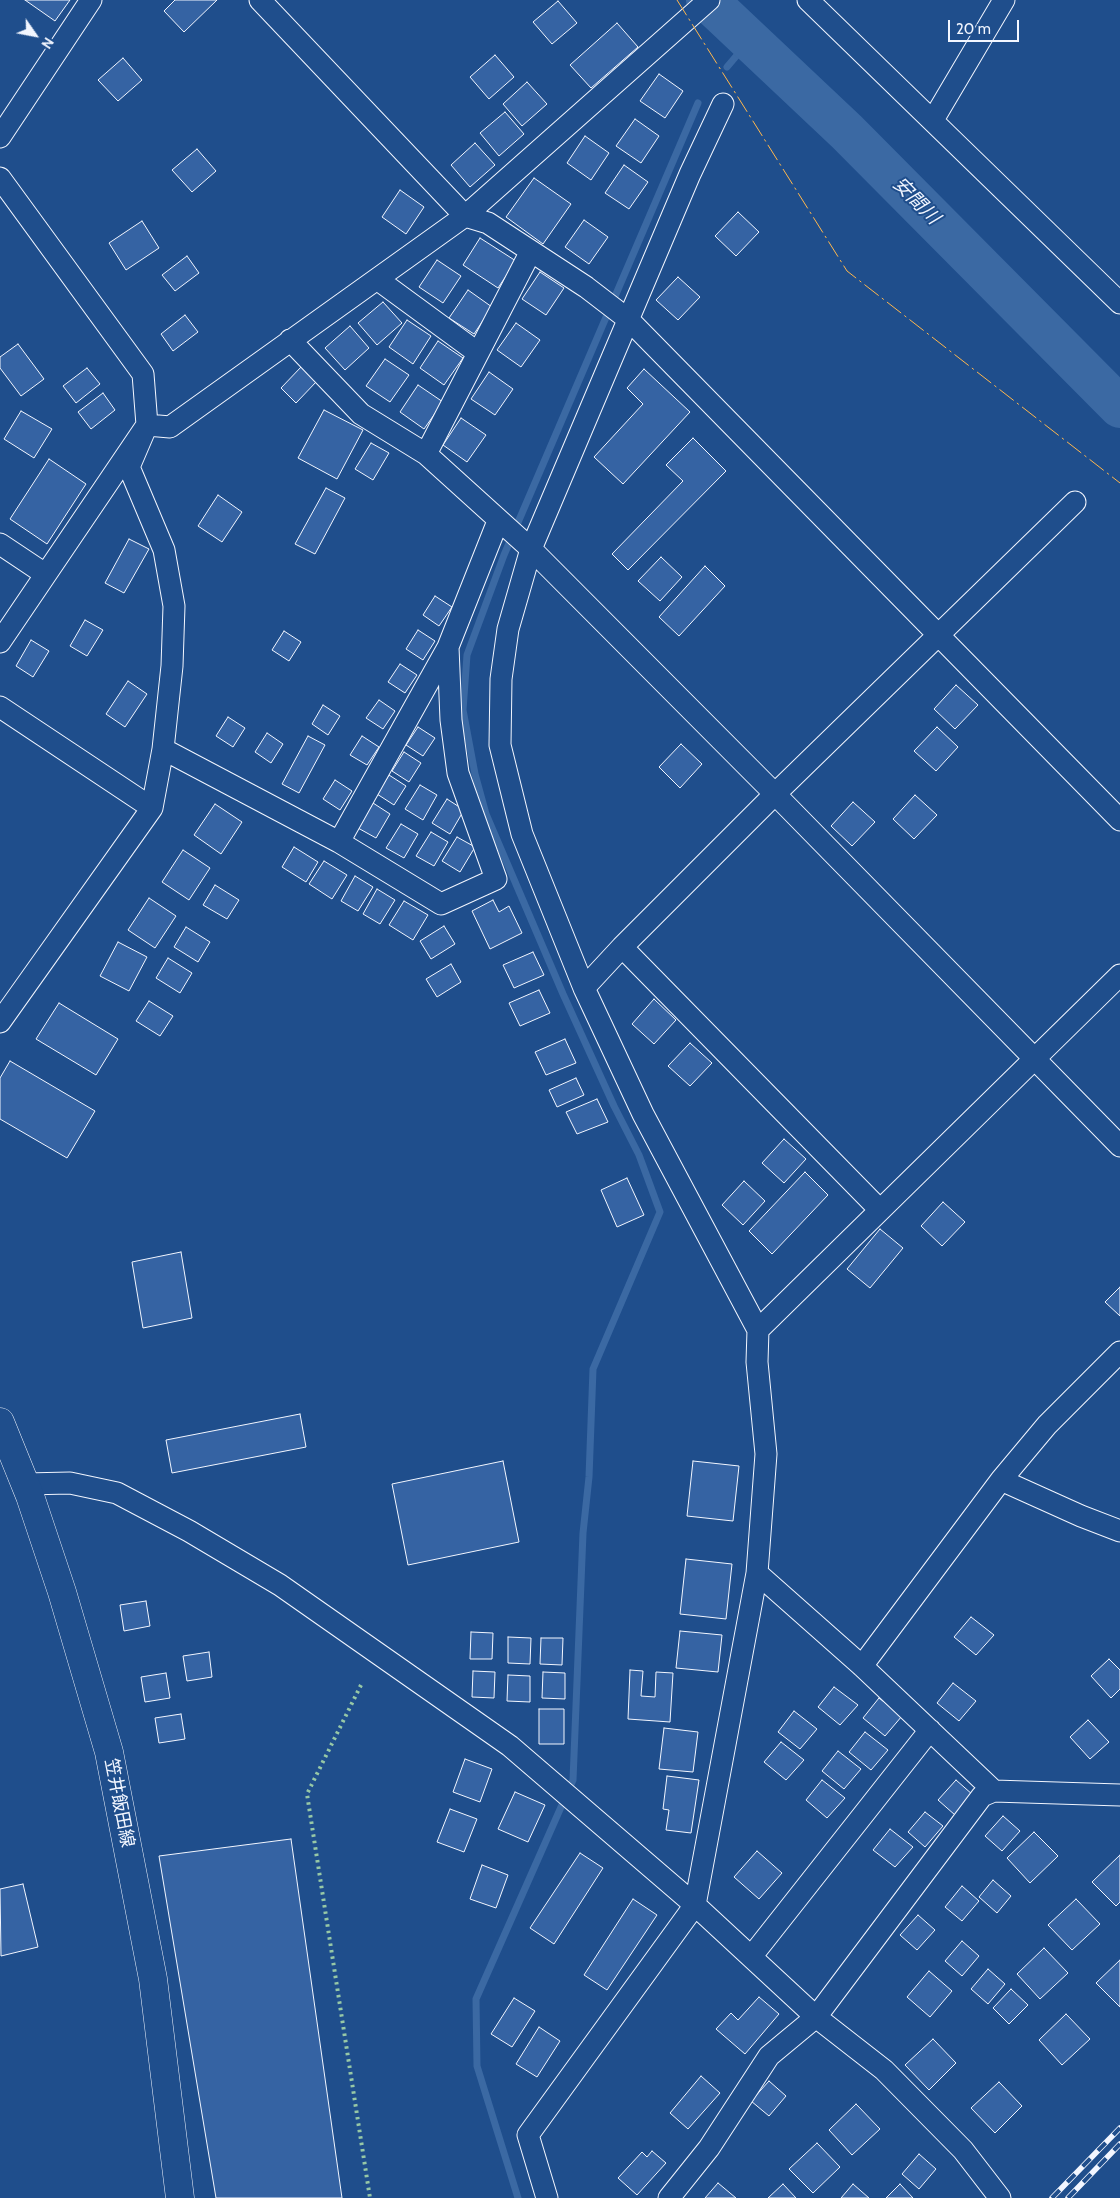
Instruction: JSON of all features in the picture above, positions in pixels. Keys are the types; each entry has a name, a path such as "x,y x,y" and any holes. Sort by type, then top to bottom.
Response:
{"main road":[{"name":"笠井飯田線","path":"0,1422 25,1484 62,1592 109,1752 154,1979 180,2198"}],"street":[{"path":"0,137 91,0"},
{"path":"260,0 465,216 488,223 598,296 626,318 1120,820"},
{"path":"147,425 170,427 465,216 710,0"},
{"path":"808,0 1120,303"},
{"path":"933,120 1004,0"},
{"path":"548,2198 528,2135 695,1905 757,1573 766,1454 758,1362 758,1330 643,1114 584,988 522,834 500,745 502,679 508,629 528,547 626,318 690,174 724,104"},
{"path":"0,178 143,374 147,425 129,467 164,550 174,606 172,666 163,749 152,808 0,1022"},
{"path":"426,454 531,251"},
{"path":"377,279 478,353"},
{"path":"290,340 361,414 426,454 528,547 775,794 1120,1146"},
{"path":"0,642 147,425"},
{"path":"584,988 775,794 1075,502"},
{"path":"339,842 448,647 499,522"},
{"path":"0,544 45,574"},
{"path":"163,749 339,842 441,904 496,879 458,773 450,720 448,647"},
{"path":"0,707 152,808"},
{"path":"622,948 880,1210"},
{"path":"758,1330 1120,975"},
{"path":"862,1666 1001,1480 1047,1425 1120,1352"},
{"path":"1001,1480 1081,1516 1120,1530"},
{"path":"25,1484 70,1482 117,1493 189,1531 280,1585 510,1746 695,1905 816,2017 884,2070 963,2150 1000,2198"},
{"path":"757,1573 862,1666 994,1791"},
{"path":"751,1957 930,1730"},
{"path":"669,2198 709,2148 769,2056 816,2017 982,1796 994,1791 1120,1795"}],"building":[{"path":"25,0 70,0 55,21"},
{"path":"175,0 217,0 184,32 164,11"},
{"path":"558,1 577,23 552,44 533,22"},
{"path":"617,23 638,47 591,88 570,65"},
{"path":"495,55 514,77 489,99 470,77"},
{"path":"123,58 142,80 118,101 98,80"},
{"path":"659,74 683,91 665,118 640,101"},
{"path":"527,82 547,104 522,126 503,104"},
{"path":"505,112 524,134 499,156 480,133"},
{"path":"635,119 659,136 641,163 616,146"},
{"path":"585,136 609,153 591,180 567,163"},
{"path":"475,143 495,165 470,187 451,165"},
{"path":"197,149 216,171 192,192 172,170"},
{"path":"624,165 648,182 629,209 605,193"},
{"path":"534,178 571,204 543,244 506,217"},
{"path":"400,190 424,207 406,234 382,217"},
{"path":"738,212 759,232 736,256 715,236"},
{"path":"584,220 608,237 589,264 565,247"},
{"path":"142,221 159,248 126,270 109,243"},
{"path":"480,238 516,261 498,288 463,265"},
{"path":"187,256 199,273 175,291 162,275"},
{"path":"437,260 461,276 443,303 419,287"},
{"path":"540,272 564,288 546,315 522,299"},
{"path":"678,277 700,297 678,320 656,300"},
{"path":"468,290 492,307 474,334 449,318"},
{"path":"383,302 402,323 377,345 358,323"},
{"path":"185,315 198,332 173,351 161,334"},
{"path":"407,320 431,336 413,364 389,347"},
{"path":"516,323 540,340 521,367 497,350"},
{"path":"350,326 369,348 345,370 325,348"},
{"path":"438,341 463,358 444,385 420,368"},
{"path":"18,344 44,379 21,396 0,368 0,357"},
{"path":"385,359 409,375 390,402 366,386"},
{"path":"302,366 317,381 296,403 281,388"},
{"path":"87,368 100,384 76,403 63,386"},
{"path":"644,369 690,412 623,484 594,457 643,404 627,388"},
{"path":"489,372 513,389 495,415 471,399"},
{"path":"418,385 443,402 424,429 400,412"},
{"path":"103,393 115,410 91,429 78,412"},
{"path":"324,410 363,430 337,479 298,458"},
{"path":"21,411 52,429 34,458 4,439"},
{"path":"461,418 486,435 467,462 443,445"},
{"path":"693,438 726,471 628,570 612,554 683,481 666,465"},
{"path":"371,443 389,453 373,480 355,469"},
{"path":"49,459 86,484 47,544 10,519"},
{"path":"326,488 345,498 315,554 295,544"},
{"path":"218,495 242,512 222,542 198,526"},
{"path":"129,539 149,549 124,593 105,583"},
{"path":"661,557 682,577 660,601 638,581"},
{"path":"705,566 725,586 679,636 659,617"},
{"path":"435,596 452,607 439,626 423,615"},
{"path":"85,620 103,630 87,656 70,646"},
{"path":"418,630 435,641 423,660 406,649"},
{"path":"284,631 301,642 289,661 272,650"},
{"path":"31,640 49,651 33,677 16,666"},
{"path":"400,664 417,675 405,693 388,682"},
{"path":"128,681 147,694 125,727 106,714"},
{"path":"956,685 978,705 955,729 934,709"},
{"path":"379,700 395,711 383,729 366,718"},
{"path":"323,705 340,716 328,735 312,724"},
{"path":"228,717 245,728 233,747 216,736"},
{"path":"418,727 435,738 423,756 406,745"},
{"path":"937,727 958,747 936,771 914,751"},
{"path":"267,733 283,744 271,763 255,752"},
{"path":"308,736 325,745 299,793 282,784"},
{"path":"362,736 379,747 367,765 350,755"},
{"path":"681,744 702,764 680,788 659,767"},
{"path":"404,752 421,763 409,782 392,771"},
{"path":"389,775 406,786 394,805 377,794"},
{"path":"335,780 352,791 340,810 323,799"},
{"path":"420,785 437,795 423,820 405,809"},
{"path":"915,795 937,815 914,839 893,819"},
{"path":"447,799 464,810 450,834 432,823"},
{"path":"853,802 875,822 852,846 831,826"},
{"path":"373,803 390,814 376,838 358,828"},
{"path":"215,804 242,822 221,854 194,835"},
{"path":"401,824 418,834 404,858 386,848"},
{"path":"431,832 448,842 434,866 416,856"},
{"path":"457,837 475,847 460,872 442,861"},
{"path":"294,847 318,862 306,882 282,867"},
{"path":"183,850 210,868 189,900 162,882"},
{"path":"324,861 347,875 332,899 309,884"},
{"path":"355,876 373,887 358,911 341,901"},
{"path":"215,885 239,900 227,919 203,905"},
{"path":"377,889 395,900 380,924 363,914"},
{"path":"149,898 176,916 155,948 128,930"},
{"path":"493,900 499,912 509,906 522,933 490,949 472,911"},
{"path":"404,901 428,915 413,940 389,925"},
{"path":"444,926 455,944 431,959 420,941"},
{"path":"186,927 210,942 198,962 174,947"},
{"path":"118,942 147,957 129,991 100,976"},
{"path":"533,952 544,975 514,988 503,965"},
{"path":"168,958 192,973 180,993 156,978"},
{"path":"451,964 461,982 437,997 426,979"},
{"path":"539,990 550,1013 520,1026 509,1003"},
{"path":"654,999 676,1020 654,1044 632,1024"},
{"path":"149,1001 173,1016 160,1036 136,1021"},
{"path":"59,1003 118,1039 96,1075 36,1039"},
{"path":"565,1039 576,1063 546,1075 535,1052"},
{"path":"690,1043 712,1063 690,1086 668,1066"},
{"path":"10,1061 95,1111 67,1158 0,1119 0,1078"},
{"path":"576,1078 584,1095 557,1107 549,1090"},
{"path":"597,1099 608,1122 577,1134 566,1112"},
{"path":"784,1139 806,1159 784,1183 762,1163"},
{"path":"805,1172 828,1195 772,1254 749,1231"},
{"path":"627,1178 644,1215 617,1227 601,1190"},
{"path":"744,1181 765,1201 743,1225 722,1205"},
{"path":"943,1202 965,1222 942,1246 921,1226"},
{"path":"880,1229 903,1248 870,1288 847,1269"},
{"path":"181,1252 192,1318 143,1328 132,1262"},
{"path":"1120,1287 1120,1316 1105,1302"},
{"path":"300,1414 306,1447 172,1473 166,1440"},
{"path":"503,1461 519,1542 408,1565 392,1484"},
{"path":"693,1461 739,1466 733,1521 687,1516"},
{"path":"686,1559 732,1564 726,1619 680,1614"},
{"path":"146,1601 150,1626 124,1631 120,1605"},
{"path":"971,1617 994,1635 976,1655 954,1637"},
{"path":"680,1631 722,1635 718,1672 676,1668"},
{"path":"471,1632 493,1633 492,1659 470,1659"},
{"path":"508,1637 531,1638 530,1664 508,1663"},
{"path":"541,1638 563,1638 562,1665 540,1664"},
{"path":"209,1652 212,1677 187,1681 183,1656"},
{"path":"1109,1659 1120,1670 1120,1689 1111,1698 1091,1676"},
{"path":"630,1670 643,1671 641,1696 655,1697 656,1672 673,1673 670,1722 628,1719"},
{"path":"473,1671 495,1672 494,1698 472,1697"},
{"path":"543,1672 565,1673 565,1699 542,1698"},
{"path":"166,1673 170,1698 145,1702 141,1677"},
{"path":"508,1675 530,1676 530,1702 507,1701"},
{"path":"953,1683 976,1701 959,1721 937,1703"},
{"path":"834,1687 858,1705 840,1725 818,1707"},
{"path":"879,1698 902,1716 885,1736 863,1718"},
{"path":"539,1709 564,1709 564,1744 539,1744"},
{"path":"794,1711 817,1729 800,1749 778,1732"},
{"path":"181,1714 185,1739 159,1743 155,1718"},
{"path":"1088,1720 1109,1742 1090,1759 1070,1737"},
{"path":"664,1728 698,1732 693,1772 659,1769"},
{"path":"865,1732 888,1750 871,1770 849,1752"},
{"path":"781,1742 804,1760 786,1780 764,1762"},
{"path":"838,1751 861,1769 844,1789 822,1771"},
{"path":"465,1759 492,1769 480,1802 453,1792"},
{"path":"667,1776 699,1780 691,1833 666,1830 669,1810 663,1809"},
{"path":"822,1780 845,1798 827,1818 806,1800"},
{"path":"956,1780 973,1795 955,1815 938,1800"},
{"path":"515,1792 545,1805 528,1842 498,1829"},
{"path":"450,1809 477,1819 464,1852 437,1842"},
{"path":"925,1812 943,1826 925,1847 908,1832"},
{"path":"1003,1816 1020,1831 1002,1851 985,1836"},
{"path":"890,1829 913,1847 895,1867 873,1850"},
{"path":"1034,1832 1058,1856 1030,1883 1007,1858"},
{"path":"291,1839 342,2198 216,2198 159,1856"},
{"path":"757,1851 782,1873 759,1899 734,1877"},
{"path":"580,1853 603,1868 554,1944 530,1928"},
{"path":"1120,1855 1120,1902 1116,1906 1092,1882"},
{"path":"482,1865 508,1875 496,1908 470,1899"},
{"path":"993,1880 1011,1896 997,1913 979,1897"},
{"path":"23,1884 38,1947 1,1956 0,1889"},
{"path":"962,1886 979,1901 962,1921 945,1907"},
{"path":"633,1899 657,1915 607,1990 584,1975"},
{"path":"1076,1899 1100,1924 1072,1950 1048,1925"},
{"path":"918,1915 935,1930 917,1950 900,1935"},
{"path":"962,1941 979,1956 962,1976 945,1961"},
{"path":"1044,1948 1068,1973 1040,1999 1017,1974"},
{"path":"1120,1960 1120,2007 1096,1983"},
{"path":"988,1969 1005,1984 988,2004 971,1989"},
{"path":"929,1971 952,1991 930,2017 907,1997"},
{"path":"1011,1989 1028,2005 1009,2024 993,2008"},
{"path":"759,1997 779,2014 745,2054 716,2029 731,2013 738,2020"},
{"path":"514,1998 535,2011 512,2047 491,2034"},
{"path":"1066,2014 1090,2039 1062,2065 1039,2040"},
{"path":"539,2027 560,2041 537,2077 516,2064"},
{"path":"933,2039 956,2063 929,2090 905,2065"},
{"path":"701,2076 720,2093 688,2129 670,2113"},
{"path":"769,2081 786,2096 769,2116 751,2101"},
{"path":"999,2082 1022,2106 995,2133 971,2108"},
{"path":"856,2104 880,2129 852,2155 829,2130"},
{"path":"817,2143 840,2167 813,2193 789,2169"},
{"path":"652,2151 666,2163 637,2195 618,2178 642,2152 647,2157"},
{"path":"919,2154 936,2169 919,2189 902,2174"},
{"path":"718,2183 736,2198 705,2198"},
{"path":"783,2184 796,2198 768,2198"},
{"path":"853,2184 869,2198 841,2198"},
{"path":"900,2184 913,2198 886,2198"}],"waterway":[{"name":"安間川","path":"707,0 847,132 1120,407"},
{"path":"727,67 749,41"},
{"path":"518,2198 477,2066 476,1999 573,1780 583,1533 589,1477 593,1369 660,1212 639,1155 614,1106 563,994 486,814 475,774 463,710 467,655 504,555 698,103"}],"railway":[{"path":"1052,2198 1120,2128"},
{"path":"1068,2198 1120,2144"}],"hedge":[{"path":"361,1685 307,1794 370,2198"}],"power":[{"path":"677,0 847,271 1120,483"}]}
